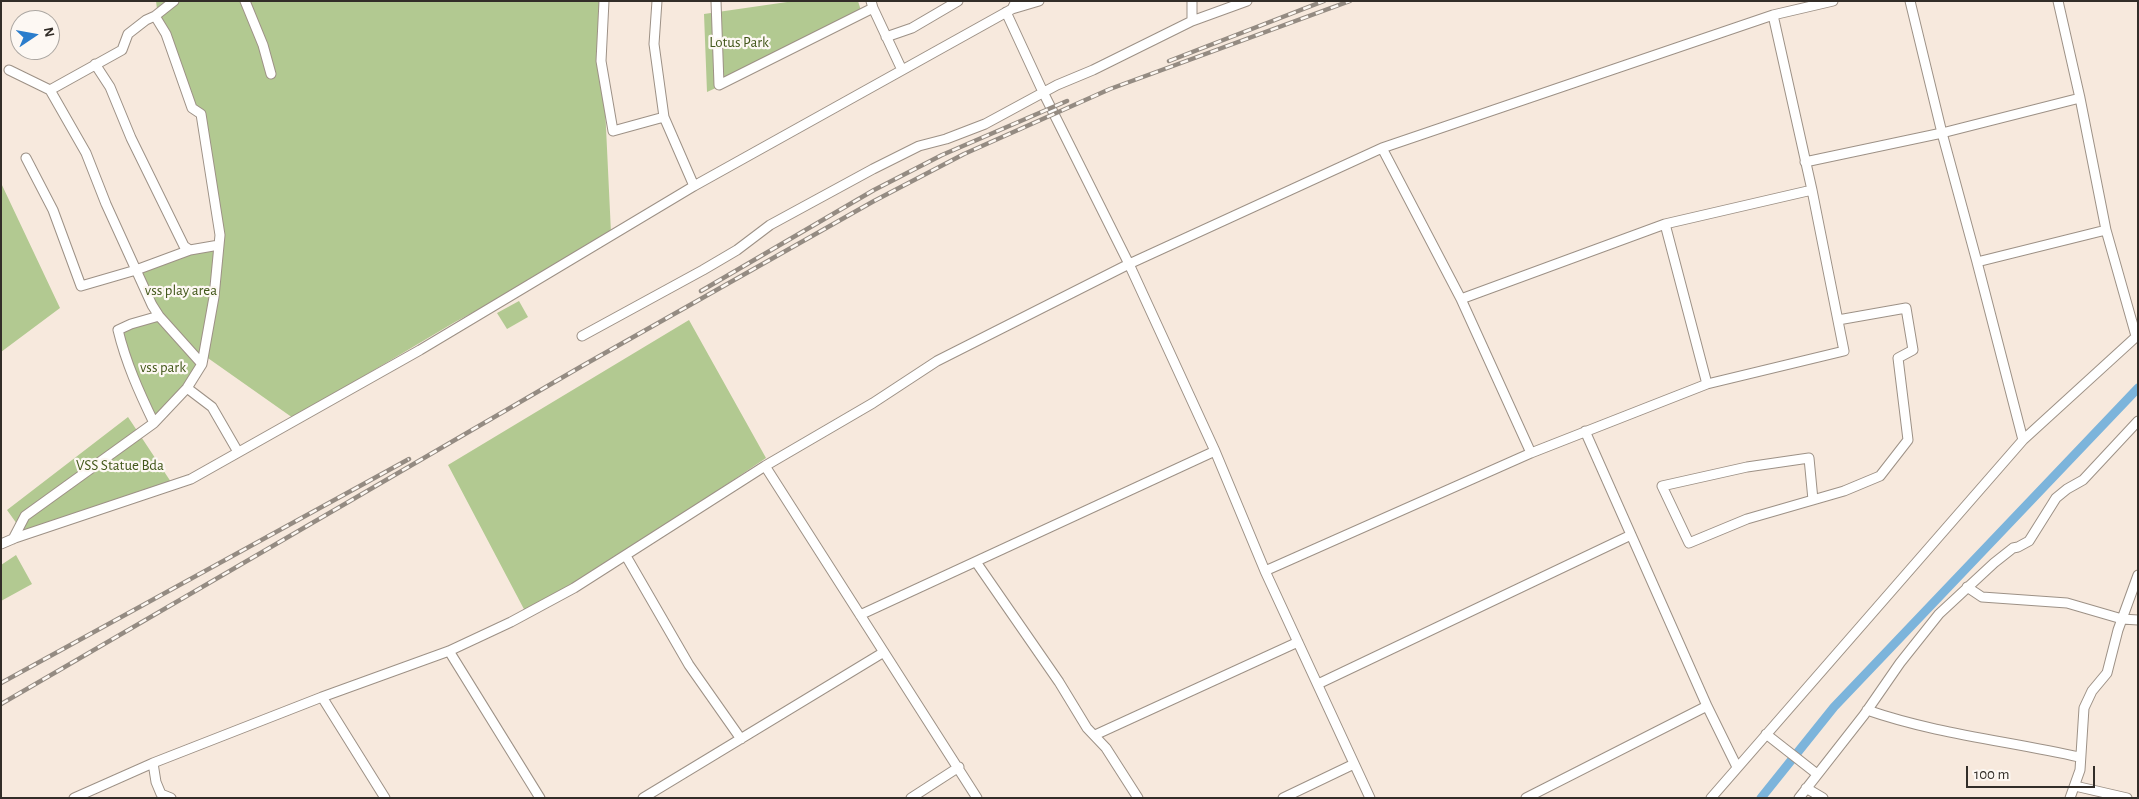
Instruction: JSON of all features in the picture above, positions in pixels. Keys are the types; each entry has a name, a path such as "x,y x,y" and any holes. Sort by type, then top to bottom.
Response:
{"street":[{"path":"50,90 122,50 128,34 146,20 156,16 174,1"},
{"path":"245,1 263,45 271,74"},
{"path":"604,1 601,61 613,131 664,117"},
{"path":"657,1 654,44 664,117 694,186"},
{"path":"716,1 719,85 872,5 902,70"},
{"path":"886,38 912,28 958,1"},
{"path":"1,544 191,479 420,350 694,186 1012,7 1039,1"},
{"path":"1192,1 1192,21"},
{"path":"582,336 703,270 737,250 770,225 873,169 919,146 946,139 985,124 1042,92 1093,70 1192,21 1248,1"},
{"path":"74,798 153,763 322,697 449,651 574,588 765,466 873,403 937,361 1129,264 1382,148 1773,15 1833,1"},
{"path":"1910,1 1942,133 2023,440"},
{"path":"1711,798 2023,440 2137,335 2106,230 2080,98 2058,1"},
{"path":"1012,7 1042,92 1129,264 1370,798"},
{"path":"1266,571 1531,453 1707,384 1844,351 1812,190 1773,15"},
{"path":"1,549 15,538 24,516 154,423 187,388 202,364 214,297 220,235 201,114 192,108 166,34 156,16"},
{"path":"95,64 110,86 138,152 184,246 190,250"},
{"path":"9,70 50,90 86,153 106,204 152,305 159,316 202,364"},
{"path":"1805,162 1942,133 2080,98"},
{"path":"1382,148 1461,299 1531,453"},
{"path":"26,158 53,210 81,286 136,270 190,250 219,245"},
{"path":"1461,299 1665,224 1812,190"},
{"path":"1665,224 1707,384"},
{"path":"1977,262 2106,230"},
{"path":"1813,500 1809,458 1746,467 1662,486 1689,543 1747,518 1813,500 1844,491 1880,476 1908,440 1898,358 1913,350 1906,308 1838,320"},
{"path":"154,423 135,384 118,330 159,316"},
{"path":"187,388 212,407 238,452"},
{"path":"1799,798 1939,614 1967,587 2013,548 2029,540 2056,498 2067,488 2083,480 2138,421"},
{"path":"1585,431 1707,706 1737,767"},
{"path":"860,615 1215,452"},
{"path":"765,466 959,767 977,798"},
{"path":"1318,684 1631,534"},
{"path":"1,537 15,538"},
{"path":"626,556 690,665 741,739"},
{"path":"976,562 1059,682 1087,728 1106,748 1138,798"},
{"path":"2070,798 2080,770 2079,758 2081,754 2084,708 2092,691 2107,673 2122,619 2138,575"},
{"path":"1967,587 1982,597 2067,604 2122,619 2138,620"},
{"path":"1094,735 1298,642"},
{"path":"449,651 540,798"},
{"path":"643,798 884,652"},
{"path":"322,697 385,798"},
{"path":"1526,798 1707,706"},
{"path":"1867,710 1902,722 1936,730 2021,744 2079,758"},
{"path":"1766,734 1817,774"},
{"path":"153,763 156,782 161,794 170,798"},
{"path":"1283,798 1354,764"},
{"path":"911,798 959,767"},
{"path":"2075,786 2128,798"},
{"path":"1806,788 1823,798"}],"green space":[{"path":"156,1 600,1 611,233 536,279 455,322 293,418 205,356 220,258 214,176 194,107 158,17"},
{"name":"Lotus Park","path":"794,1 858,1 863,17 786,56 707,92 704,14"},
{"path":"1,183 60,308 1,352"},
{"name":"vss play area","path":"219,246 201,361 162,318 138,270"},
{"path":"519,301 528,317 507,329 497,313"},
{"name":"vss park","path":"159,316 201,363 154,422 119,330"},
{"path":"689,320 766,458 580,583 526,613 448,465"},
{"name":"VSS Statue Bda","path":"128,417 171,482 22,531 7,510"},
{"path":"16,555 32,584 1,601 1,565"}],"waterway":[{"path":"1761,798 1834,707 2138,388"}],"railway":[{"path":"1169,61 1324,1"},
{"path":"1,704 582,366 874,201 964,154 1110,89 1350,1"},
{"path":"701,291 874,190 942,155 1067,101"},
{"path":"1,683 409,459"}]}
